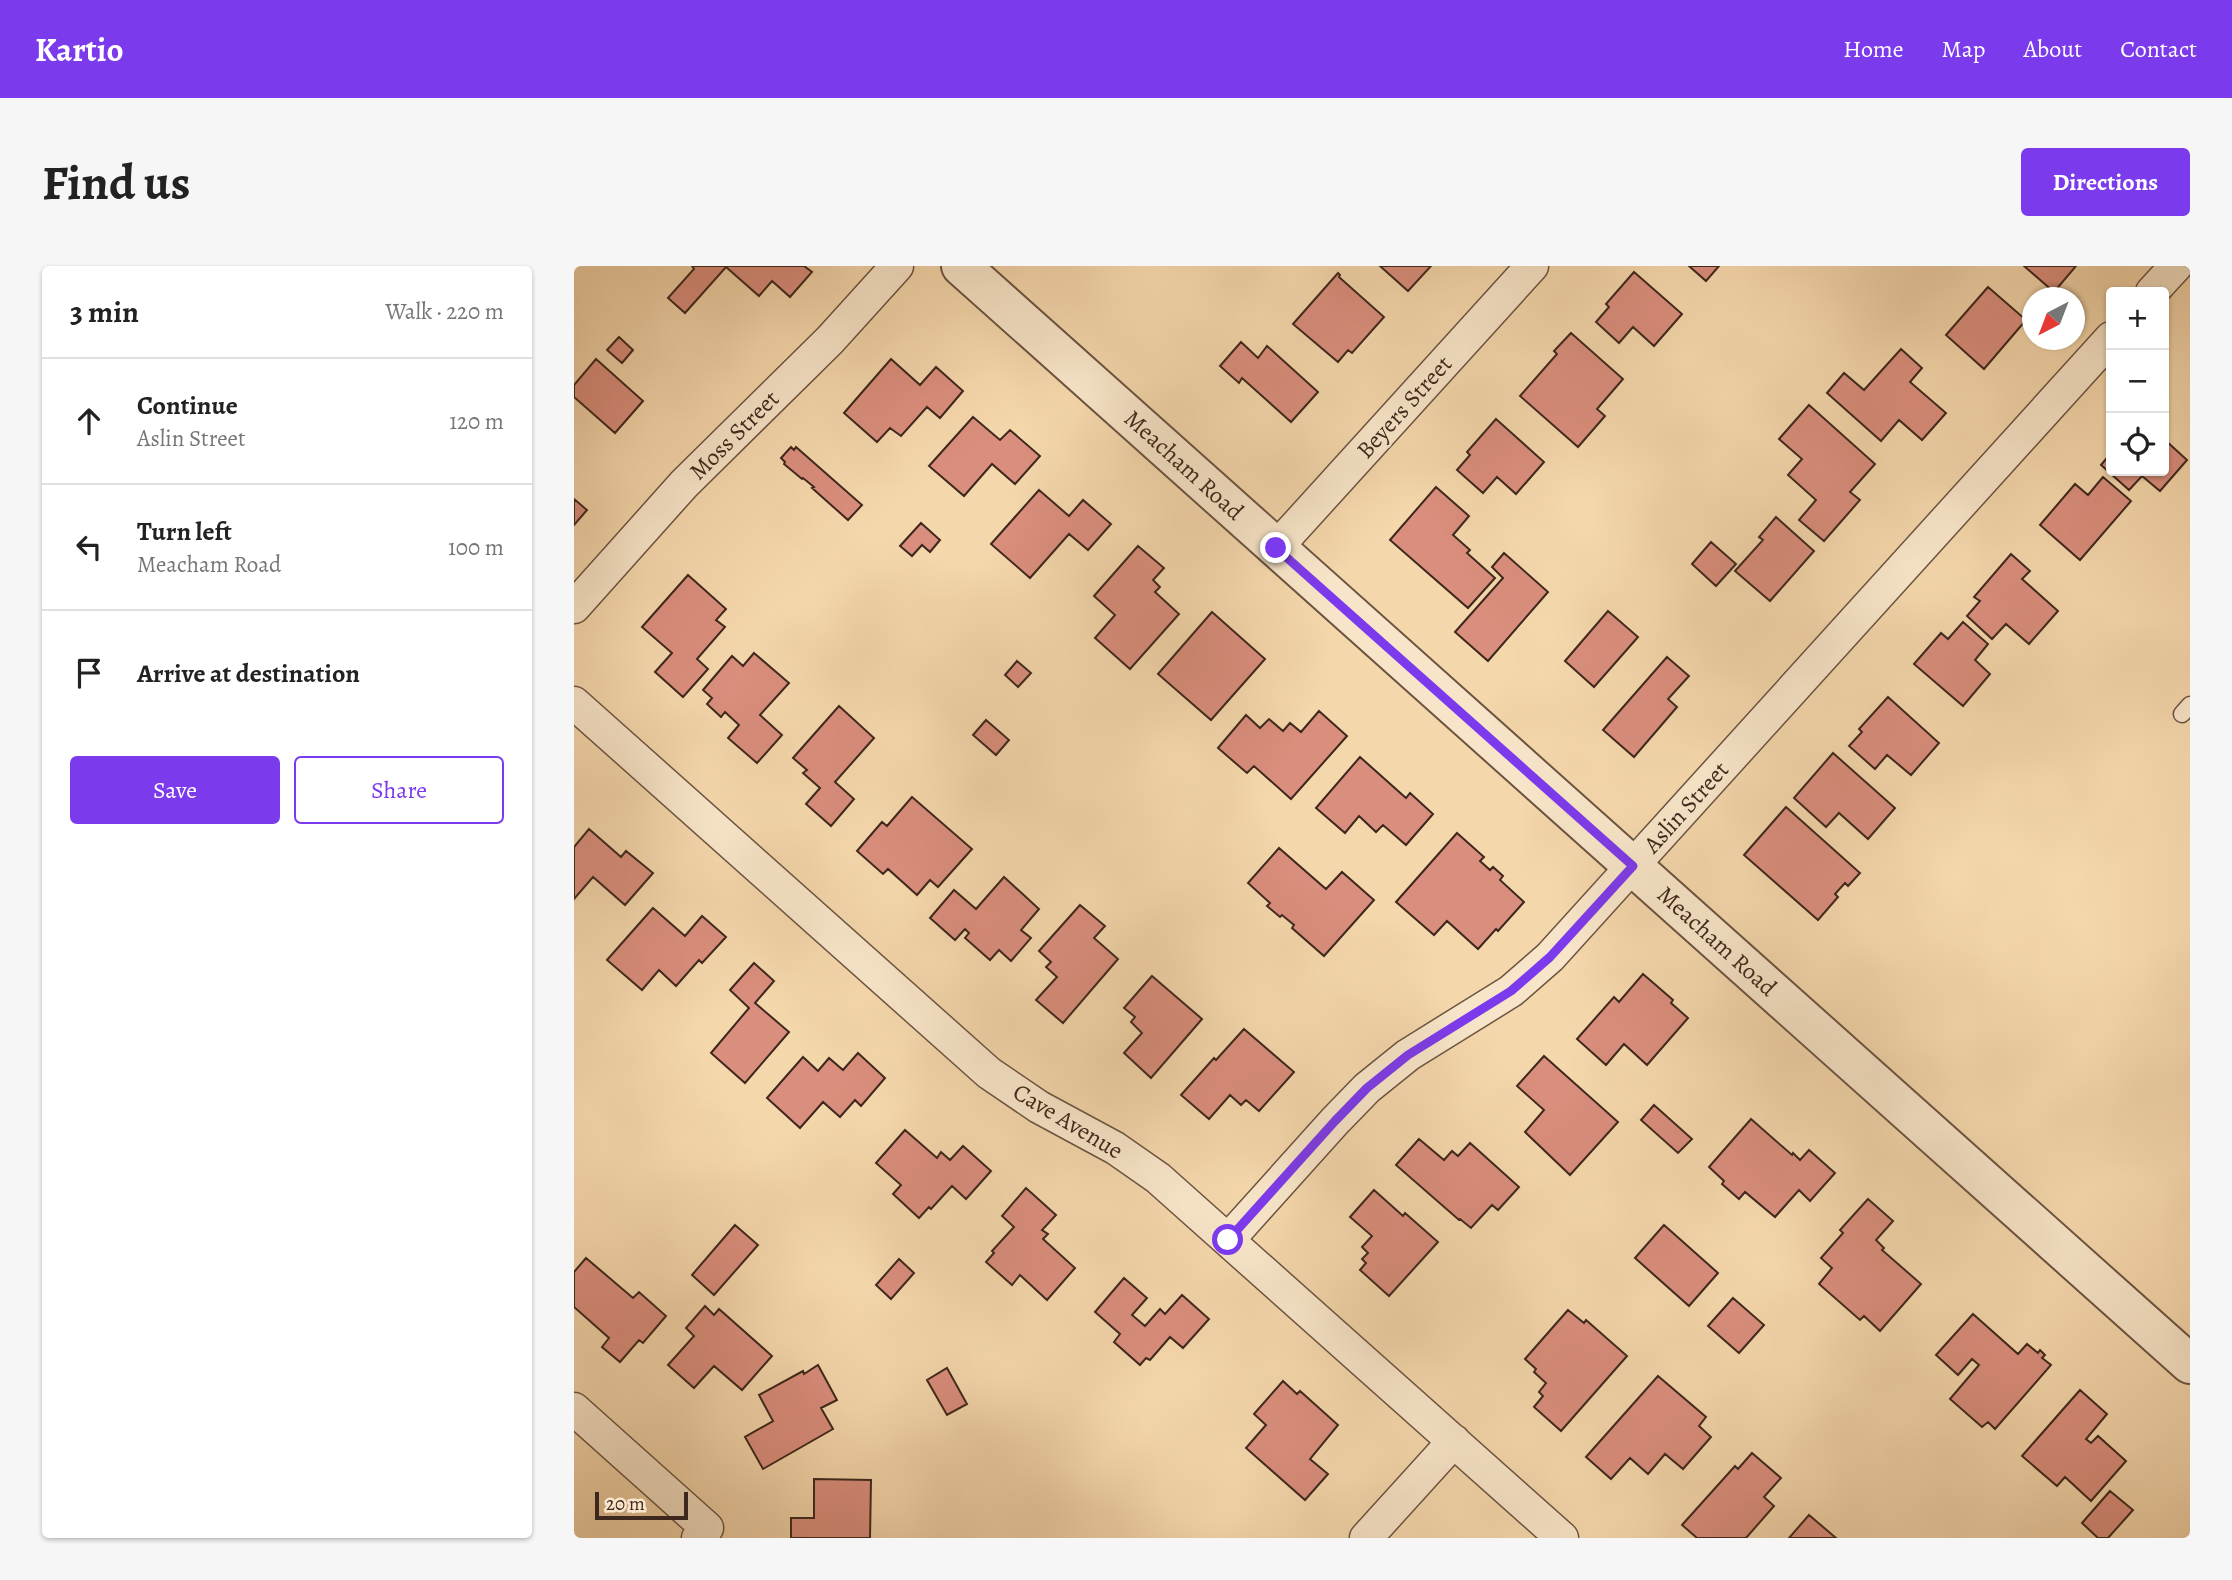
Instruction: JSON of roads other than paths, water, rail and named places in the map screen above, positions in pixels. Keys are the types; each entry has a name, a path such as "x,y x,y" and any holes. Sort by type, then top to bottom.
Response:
{"street":[{"name":"Moss Street","path":"574,607 684,485 830,340 897,266"},
{"name":"Meacham Road","path":"961,266 2190,1364"},
{"name":"Beyers Street","path":"1276,548 1532,266"},
{"path":"2157,287 2176,266"},
{"name":"Aslin Street","path":"1228,1240 1367,1088 1408,1055 1511,991 1550,957 2106,344"},
{"name":"Cave Avenue","path":"574,703 989,1073 1039,1107 1115,1148 1158,1178 1562,1538"},
{"path":"574,1409 702,1533"},
{"path":"1366,1538 1454,1441"}]}
